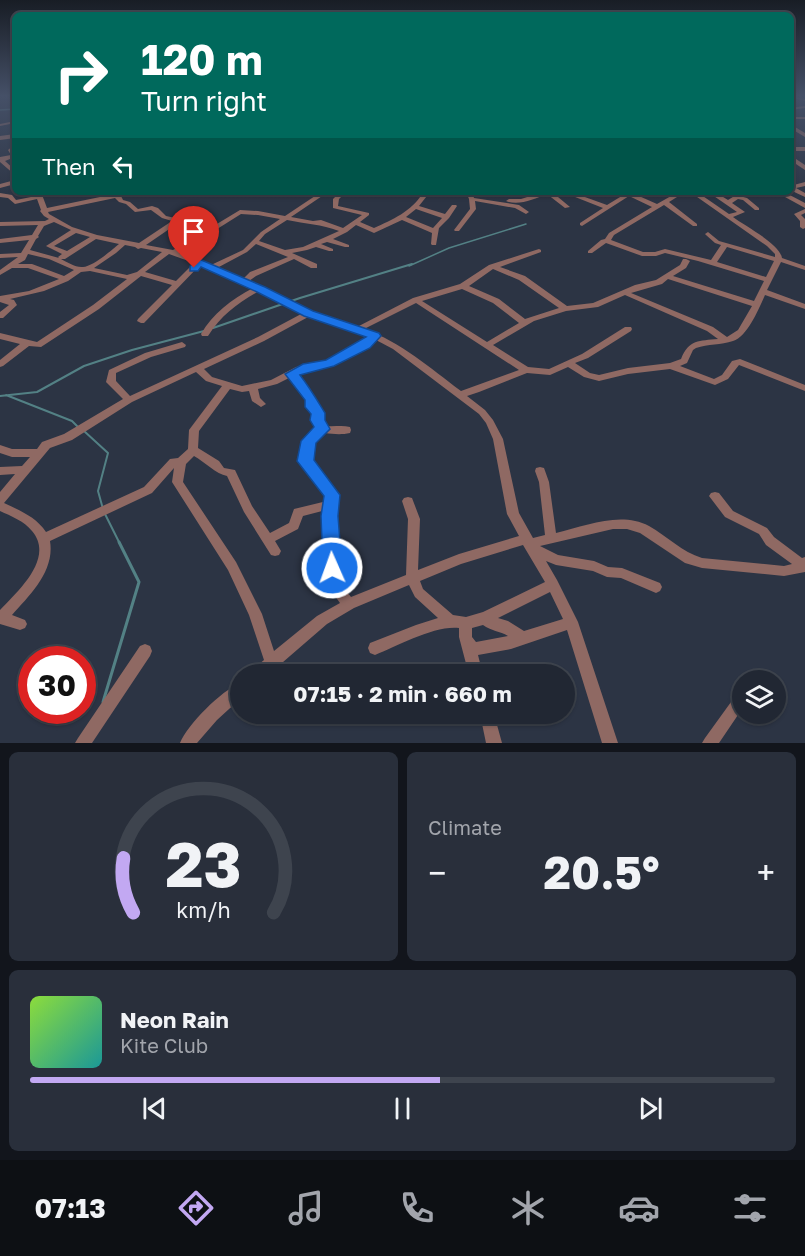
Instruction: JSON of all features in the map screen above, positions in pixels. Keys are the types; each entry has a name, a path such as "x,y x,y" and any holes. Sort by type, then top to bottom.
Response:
{"street":[{"path":"794,160 805,168"},
{"path":"0,169 3,163"},
{"path":"794,164 805,163"},
{"path":"0,195 15,202 33,195"},
{"path":"39,195 43,211 49,221"},
{"path":"43,211 97,195"},
{"path":"108,195 121,195"},
{"path":"212,268 245,251 263,233 321,195"},
{"path":"284,252 305,249 358,223 367,213 335,207 336,199 340,195"},
{"path":"358,223 374,231 401,217 422,202 426,195"},
{"path":"457,230 473,209 470,195 517,206 526,212"},
{"path":"504,204 537,195"},
{"path":"552,195 567,207"},
{"path":"557,198 563,195"},
{"path":"576,195 606,207"},
{"path":"582,224 624,195"},
{"path":"631,195 657,207"},
{"path":"568,363 587,375 599,378 628,371 671,366 684,360 693,345 716,343 735,338 746,327 755,304 779,259 778,253 697,195"},
{"path":"716,195 742,213 728,217"},
{"path":"729,202 735,201 735,195"},
{"path":"737,195 757,208"},
{"path":"784,195 805,206"},
{"path":"117,196 136,211 152,208 164,216 178,220 189,227 195,239"},
{"path":"607,241 611,234 672,196"},
{"path":"797,202 805,200"},
{"path":"664,202 695,225"},
{"path":"434,244 435,232 454,206"},
{"path":"414,207 447,217"},
{"path":"803,227 803,221 797,214 805,211"},
{"path":"0,336 38,345 96,307 171,252 240,213 258,213 285,220 321,222 345,231"},
{"path":"401,217 435,232"},
{"path":"138,247 178,220"},
{"path":"0,273 26,254 49,221"},
{"path":"0,224 49,221 122,244 171,252 259,288 309,313 400,345 490,422 498,439 513,514 553,584 571,621 610,743"},
{"path":"0,230 8,223"},
{"path":"67,254 49,246 76,230"},
{"path":"708,234 711,240 805,268"},
{"path":"0,241 36,237"},
{"path":"57,260 95,237"},
{"path":"326,239 347,246"},
{"path":"254,241 314,266"},
{"path":"590,252 603,241 607,241 642,254 656,254 665,251 767,280"},
{"path":"0,299 49,289 114,252 122,244"},
{"path":"314,244 331,250"},
{"path":"713,263 725,244"},
{"path":"357,330 416,300 463,286 492,267 539,251"},
{"path":"0,256 26,254 57,260 83,270 127,277 140,273 178,284"},
{"path":"244,282 254,274 294,257"},
{"path":"488,345 524,323 565,309 595,305 638,287 659,282 683,266 686,261"},
{"path":"141,321 199,262"},
{"path":"12,266 29,266 36,271 65,279"},
{"path":"492,267 507,270 529,281 540,292 565,309"},
{"path":"666,276 755,304"},
{"path":"463,286 496,301 524,323"},
{"path":"205,334 213,321 226,308 259,288"},
{"path":"762,291 805,307"},
{"path":"626,293 710,329 726,340"},
{"path":"0,299 11,302 13,305 0,316"},
{"path":"416,300 526,370"},
{"path":"0,500 23,470 46,446 68,437 129,400 261,339 309,313"},
{"path":"458,395 485,387 526,370 550,372 585,356 628,329"},
{"path":"197,368 209,379 242,389 274,382 308,367 329,363 365,345 375,336"},
{"path":"0,364 27,343"},
{"path":"129,400 111,382 112,372 148,355 182,345"},
{"path":"671,366 715,382 725,377 735,363 740,362 805,388"},
{"path":"291,374 312,399 312,407 318,413 317,420 323,429 346,430"},
{"path":"715,382 718,393"},
{"path":"227,386 194,430 193,450 181,462 177,482 232,566 255,614 269,656 274,660"},
{"path":"253,386 255,399 261,404"},
{"path":"323,429 309,441 305,461 317,478 331,491 333,504 329,516 332,579 337,591 349,604"},
{"path":"0,449 12,453 38,453"},
{"path":"193,450 216,464 221,471 231,473 248,509 275,551"},
{"path":"44,539 148,490 174,462 181,462"},
{"path":"0,471 23,470"},
{"path":"540,471 544,482 551,538"},
{"path":"715,496 729,514 763,531 770,541 804,567"},
{"path":"408,501 414,519 412,578 419,592 450,621"},
{"path":"268,539 294,526 298,512 333,504"},
{"path":"0,506 33,525 44,539 45,555 36,578 1,618 20,624"},
{"path":"269,664 322,620 349,604 412,578 459,560 613,524 627,524 644,529 690,559 702,563 784,571 804,567"},
{"path":"529,544 556,560 588,565 607,572 622,573 656,587"},
{"path":"375,648 416,631 450,621 466,623 485,618 553,584"},
{"path":"485,618 493,624 503,625 523,638"},
{"path":"469,646 474,649 523,638 571,621"},
{"path":"466,623 464,634 474,664"},
{"path":"84,743 145,651"},
{"path":"188,743 200,726 230,698"},
{"path":"710,743 732,713"},
{"path":"489,724 494,743"}],"waterway":[{"path":"409,266 449,248 526,224"},
{"path":"213,328 300,298 412,264"},
{"path":"7,395 37,392 84,366 132,350 204,331"},
{"path":"0,396 7,395"},
{"path":"7,395 72,421 79,428"},
{"path":"84,431 108,453 98,491 103,509"},
{"path":"103,702 139,582 105,514"}],"route":[{"path":"194,268 199,262 309,313 375,336 365,345 329,363 299,369 291,374 312,399 312,407 318,413 317,420 323,429 309,441 305,461 317,478 331,491 333,504 329,516 332,568"}]}
